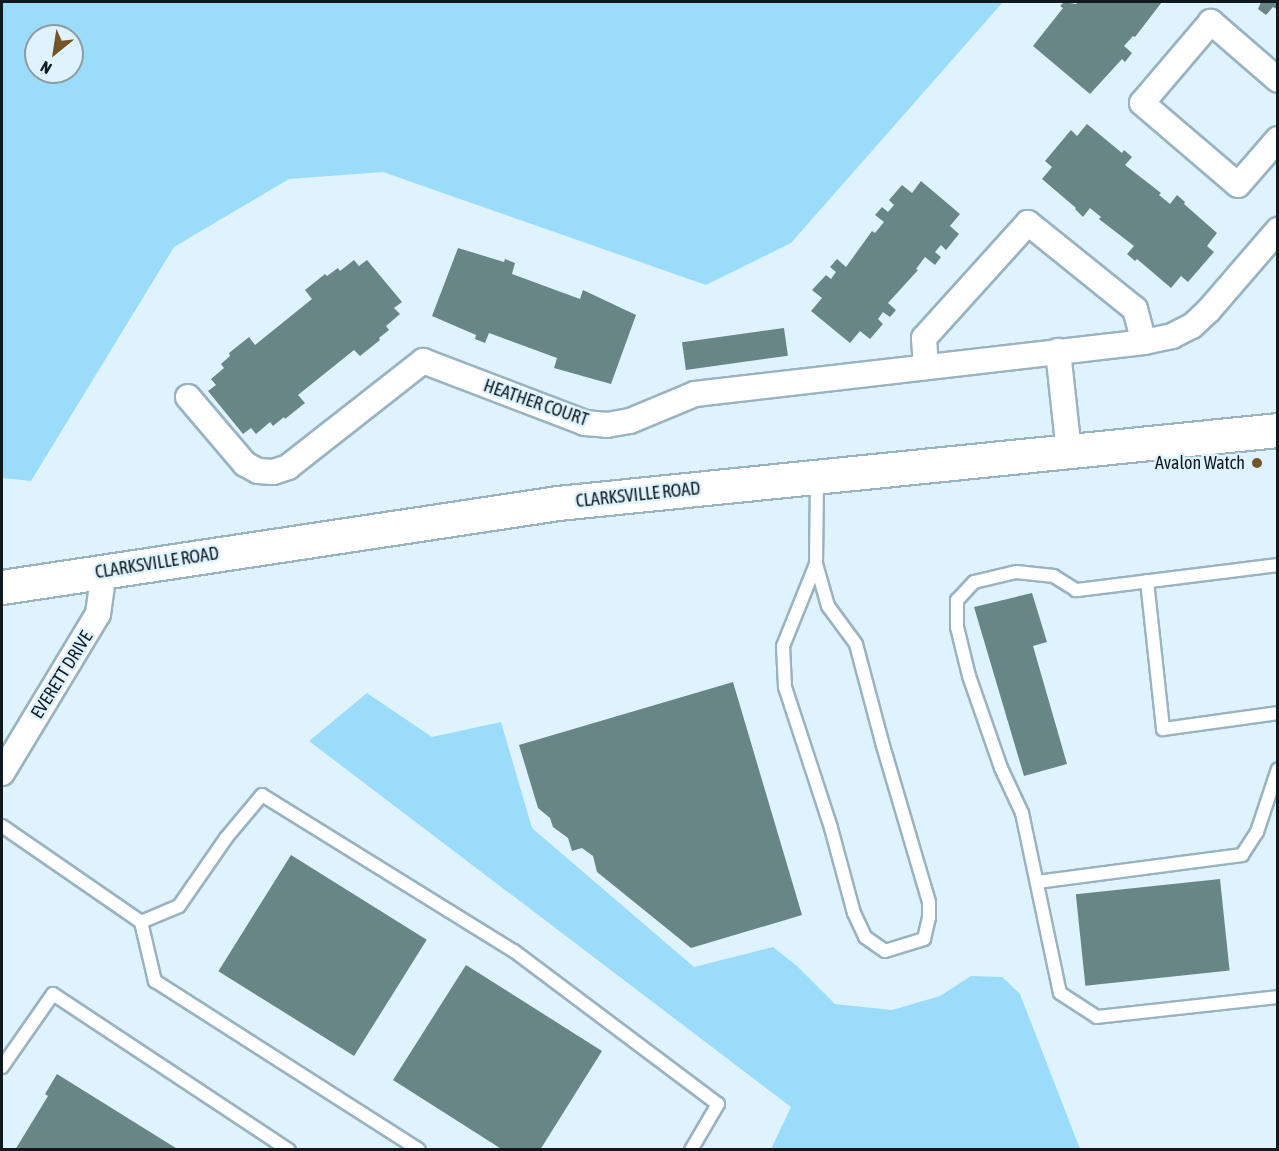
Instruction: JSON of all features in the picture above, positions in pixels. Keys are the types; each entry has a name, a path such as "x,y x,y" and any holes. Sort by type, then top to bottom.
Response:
{"street":[{"path":"1278,80 1211,22 1142,103 1238,185 1278,139"},
{"path":"926,367 924,338 1028,223 1135,309 1143,342"},
{"name":"HEATHER COURT","path":"188,397 245,464 258,471 273,472 288,467 423,361 585,423 607,425 630,421 695,394 1143,342 1172,336 1192,326 1209,310 1278,230"},
{"path":"1058,351 1069,452"},
{"name":"CLARKSVILLE ROAD","path":"2,587 558,503 1278,430"},
{"name":"EVERETT DRIVE","path":"2,773 98,614 104,571"}],"lane":[{"path":"816,564 783,646 785,687 831,828 854,913 865,937 885,951 924,939 929,918 929,902 856,644 828,606 816,564 817,477"},
{"path":"1278,565 1076,590 1054,576 1016,572 974,582 957,600 957,627 969,676 1001,768 1022,813 1060,993 1097,1017 1278,997"},
{"path":"1147,581 1163,729 1278,713"},
{"path":"1037,882 1242,855 1257,832 1278,769"},
{"path":"141,922 179,906 226,838 262,795 513,951 718,1104 691,1149"},
{"path":"2,826 141,922 155,981 419,1149"},
{"path":"2,1067 53,994 289,1149"}],"shaded area":[{"path":"2,2 1003,2 791,243 706,285 383,172 289,179 174,247 31,481 2,478"},
{"path":"367,693 432,737 501,722 532,828 694,967 773,947 797,966 835,1004 892,1010 940,996 971,976 1002,977 1020,994 1080,1149 771,1149 791,1107 309,741"}],"building":[{"path":"1064,2 1076,4 1078,2 1162,2 1135,37 1133,36 1124,46 1132,53 1125,62 1122,59 1090,94 1033,46 1063,8 1060,6"},
{"path":"1261,2 1278,2 1278,10 1273,7 1266,15 1258,9"},
{"path":"1087,124 1122,153 1124,150 1132,157 1125,165 1161,193 1159,195 1170,204 1177,195 1217,233 1207,246 1214,252 1188,282 1181,276 1171,288 1137,259 1135,261 1127,254 1134,246 1099,219 1101,217 1090,208 1083,217 1076,208 1042,179 1052,167 1045,161 1071,130 1077,136"},
{"path":"921,181 960,214 950,226 959,234 946,250 941,245 935,252 941,257 935,265 925,257 916,269 918,270 888,303 896,310 890,317 883,312 878,319 883,324 870,339 860,331 850,343 811,311 822,298 812,290 826,275 831,279 836,272 830,267 837,259 846,267 872,231 875,233 884,222 875,215 882,207 888,212 894,205 889,200 902,185 912,193"},
{"path":"458,248 504,262 505,259 515,263 512,274 580,299 583,290 636,315 611,384 554,368 557,358 489,333 485,343 475,339 476,335 432,316"},
{"path":"354,260 359,266 367,260 402,302 394,308 400,314 386,326 389,330 379,338 380,340 360,356 354,350 298,395 305,403 285,419 284,417 273,426 270,422 256,434 251,428 243,434 208,391 216,385 211,379 224,368 221,364 230,356 229,353 249,337 255,345 312,299 305,290 325,274 327,276 338,268 340,271"},
{"path":"784,328 788,356 686,370 682,342"},
{"path":"1032,593 1047,642 1033,646 1067,764 1024,776 974,607"},
{"path":"733,682 802,915 691,948 597,872 593,856 582,848 572,851 568,838 553,827 550,818 538,808 519,745"},
{"path":"291,855 427,940 354,1056 218,971"},
{"path":"1220,879 1230,970 1085,986 1076,894"},
{"path":"466,965 602,1051 540,1150 503,1150 393,1080"},
{"path":"57,1074 179,1150 15,1150 48,1096 45,1094"}],"place":[{"name":"Avalon Watch","path":"1257,463"}]}
